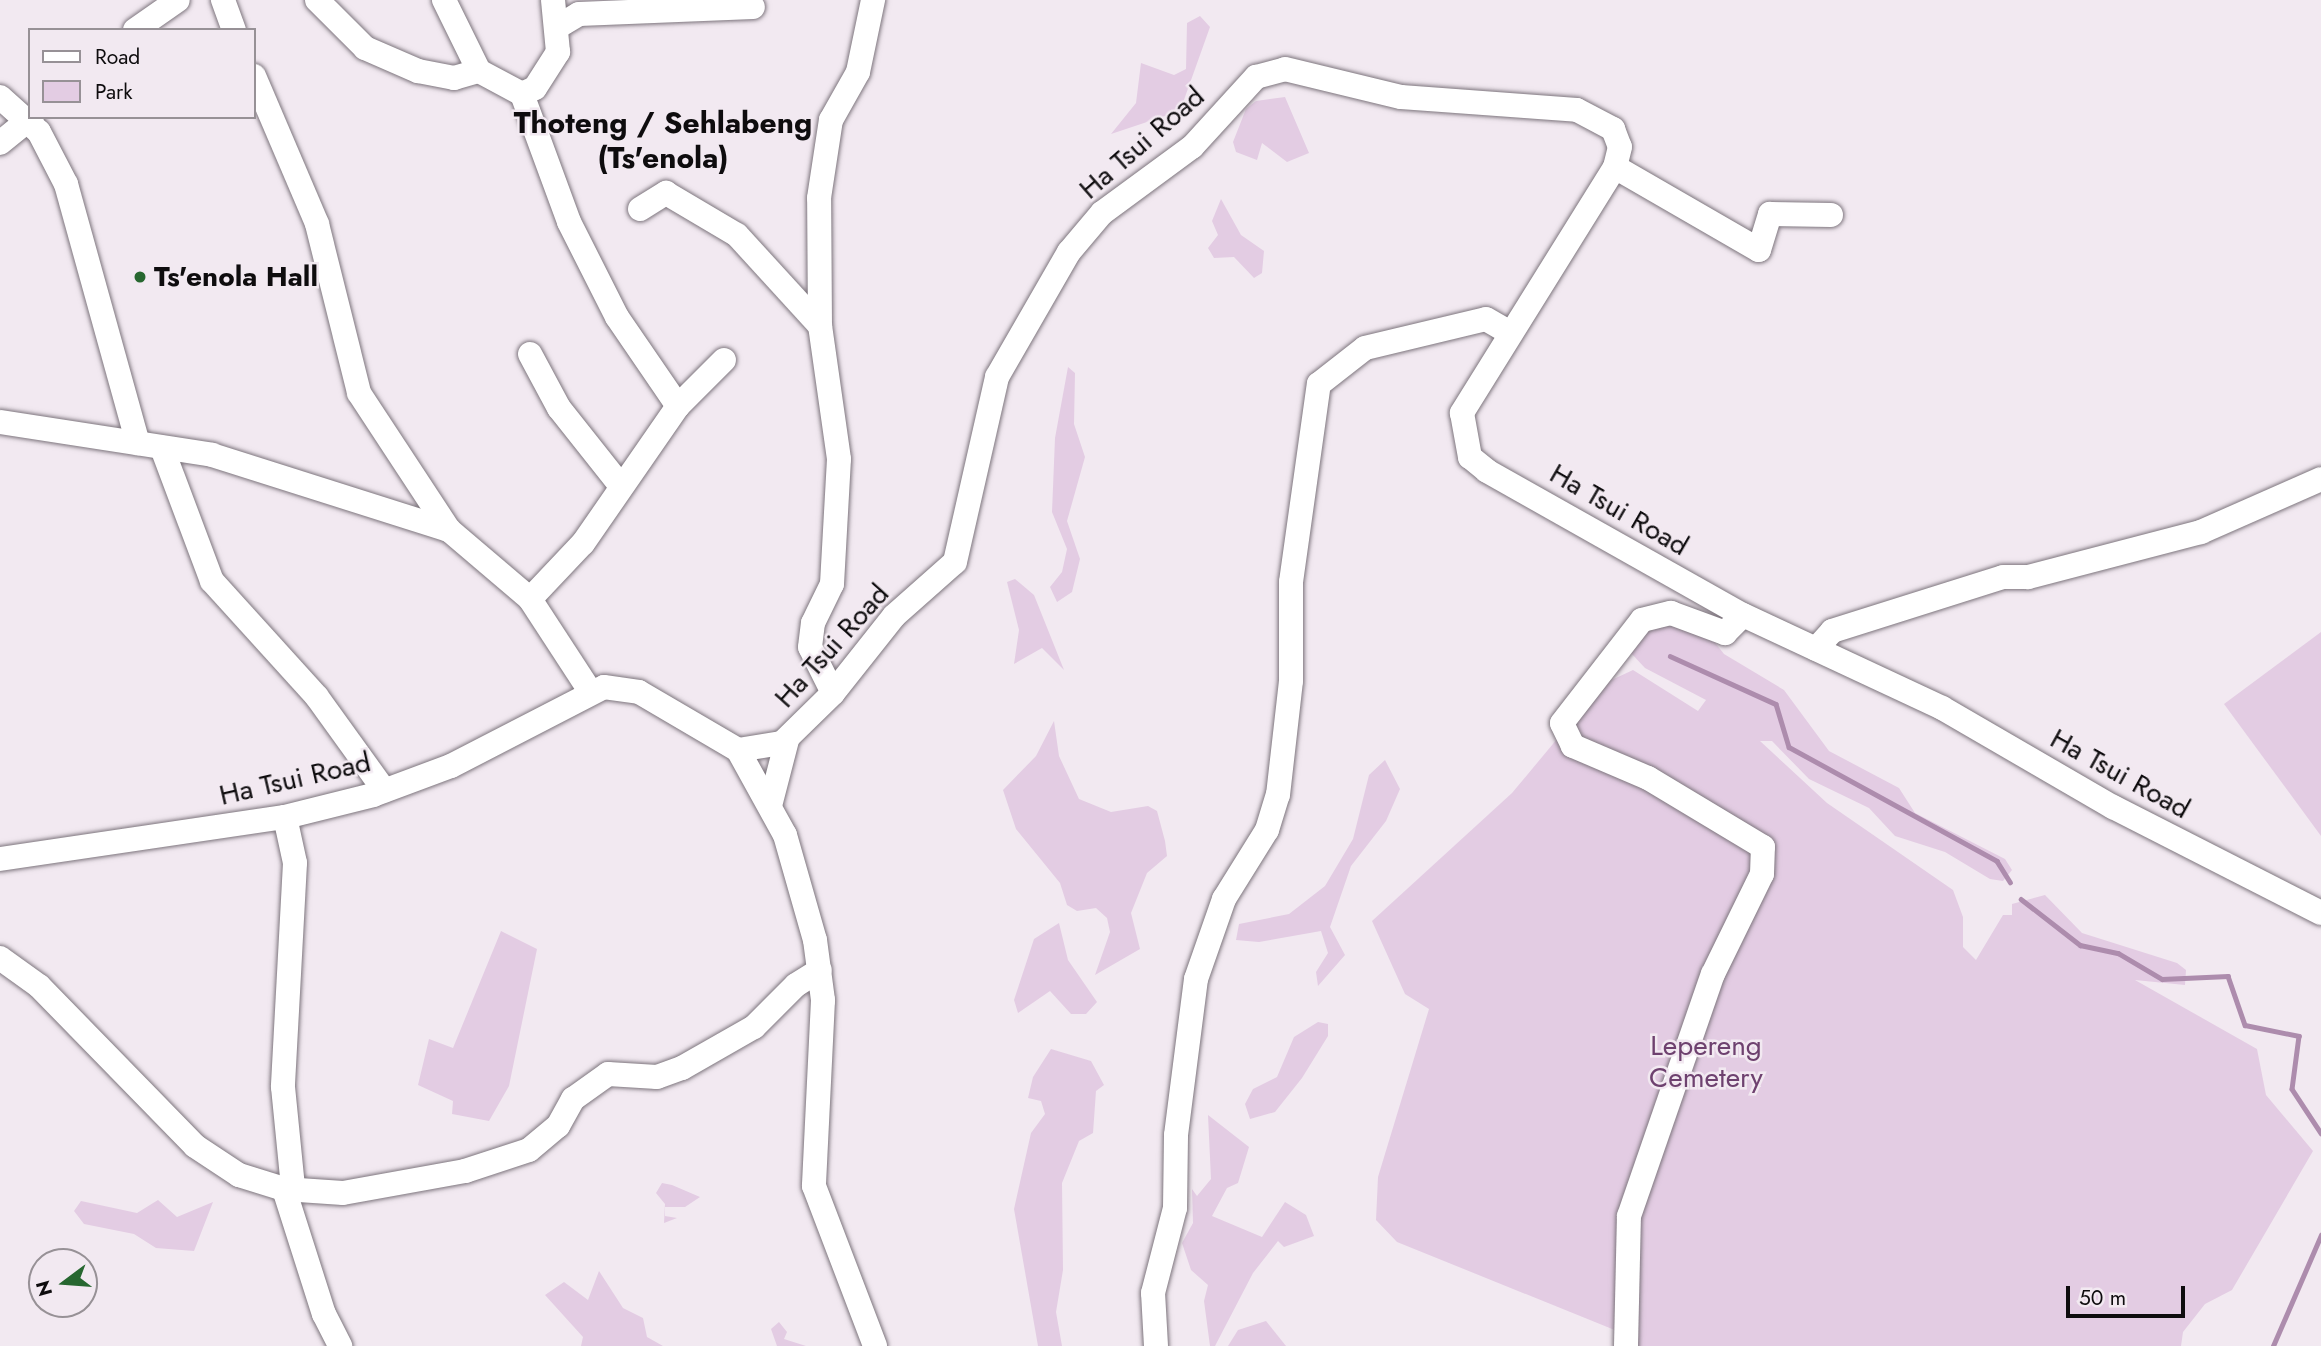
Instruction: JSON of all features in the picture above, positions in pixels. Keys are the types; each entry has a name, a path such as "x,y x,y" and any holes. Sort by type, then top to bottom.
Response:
{"street":[{"path":"138,28 178,0"},
{"path":"223,0 233,28"},
{"path":"317,0 365,48 418,71 454,78 480,71"},
{"path":"444,0 480,71 522,94 569,222 611,305 678,406"},
{"path":"522,94 535,88 558,52 559,26 553,0"},
{"path":"833,693 810,648 813,622 832,584 839,459 820,326 818,198 831,120 858,72 873,0"},
{"path":"559,26 579,14 680,4 754,7"},
{"name":"Ha Tsui Road","path":"0,859 285,817 384,790 451,766 590,691 620,687 639,692 738,750 766,750 787,740 833,693 878,633 955,562 997,377 1037,299 1102,213 1192,147 1256,77 1285,69 1401,97 1577,110 1613,129 1620,147 1615,167 1462,413 1470,457 1743,615 1942,708 2113,807 2321,913"},
{"path":"256,81 317,224 359,393 449,530 530,599 590,691"},
{"path":"0,97 28,117"},
{"path":"0,143 29,119"},
{"path":"31,119 58,165 77,216 138,443"},
{"path":"1615,167 1759,250 1770,214 1831,215"},
{"path":"640,209 666,193 737,235 820,326"},
{"path":"1156,1346 1153,1293 1175,1208 1177,1135 1196,979 1224,899 1267,830 1279,795 1291,681 1290,582 1319,384 1365,348 1486,319 1510,332"},
{"path":"530,354 559,408 620,485"},
{"path":"530,599 583,543 620,485 678,406 724,360"},
{"path":"0,422 212,455 449,530"},
{"path":"162,448 212,580 317,697 384,790"},
{"path":"1816,649 1832,631 2003,577 2028,577 2201,532 2321,479"},
{"path":"1626,1346 1623,1305 1632,1206 1713,974 1762,874 1763,847 1648,778 1573,746 1562,723 1642,621 1671,613 1725,633 1743,615"},
{"path":"771,802 787,740"},
{"path":"738,750 771,802 806,904 820,971 814,1186 873,1345"},
{"path":"285,817 295,863 283,1087 289,1189 324,1314 340,1346"},
{"path":"0,958 39,986 195,1146 239,1175 289,1189 343,1193 398,1185 529,1150 558,1126 573,1099 608,1074 657,1077 681,1068 754,1027 796,985 820,971"}],"green space":[{"path":"1200,16 1210,27 1180,111 1111,134 1136,103 1141,63 1174,75 1186,69 1187,23"},
{"path":"1285,97 1309,153 1287,162 1262,143 1257,160 1236,152 1233,142 1246,109 1256,101"},
{"path":"1221,199 1241,235 1264,251 1262,273 1254,278 1234,257 1214,258 1208,248 1218,235 1212,221"},
{"path":"1068,367 1075,373 1074,424 1085,457 1067,521 1080,559 1072,592 1057,602 1050,587 1062,572 1067,549 1052,512 1055,438"},
{"path":"1015,579 1034,595 1064,670 1042,648 1014,664 1019,630 1007,582"},
{"name":"Lepereng Cemetery","path":"1660,622 1709,635 1724,654 1784,690 1829,751 1899,788 1915,813 2005,859 2012,870 2003,881 1990,879 1945,852 1895,836 1869,808 1809,779 1772,741 1760,741 1827,803 1953,890 1963,917 1963,947 1976,960 2003,915 2012,915 2012,904 2045,895 2082,933 2177,963 2186,970 2185,985 2135,980 2257,1049 2266,1095 2313,1151 2232,1290 2205,1304 2183,1332 2181,1346 1639,1346 1627,1335 1397,1242 1376,1220 1378,1177 1429,1009 1405,994 1372,921 1512,793 1603,684 1633,670 1698,711 1706,700 1645,668 1630,652 1643,629"},
{"path":"2321,632 2321,836 2224,704"},
{"path":"1054,721 1059,756 1079,799 1111,812 1148,806 1157,811 1165,841 1167,856 1147,873 1131,913 1140,949 1095,975 1110,932 1107,918 1096,908 1077,911 1067,905 1060,883 1016,829 1003,790 1036,756"},
{"path":"1385,760 1400,789 1386,821 1351,866 1330,927 1345,955 1318,986 1316,972 1328,953 1321,931 1259,942 1236,940 1239,924 1289,914 1325,886 1353,839 1369,775"},
{"path":"1059,923 1068,960 1097,1002 1086,1014 1071,1014 1050,991 1018,1013 1014,1000 1034,939"},
{"path":"501,931 537,949 509,1086 489,1121 452,1114 453,1101 418,1085 429,1039 453,1048"},
{"path":"1318,1022 1328,1024 1328,1036 1302,1078 1275,1112 1250,1119 1245,1104 1253,1089 1277,1077 1294,1037"},
{"path":"1051,1049 1091,1061 1104,1085 1096,1091 1093,1133 1079,1141 1062,1183 1063,1270 1056,1312 1062,1346 1038,1346 1014,1209 1031,1133 1045,1114 1041,1101 1028,1098 1033,1077"},
{"path":"1208,1115 1249,1147 1238,1183 1227,1188 1212,1216 1262,1237 1285,1202 1306,1215 1314,1236 1284,1247 1278,1241 1253,1273 1215,1346 1210,1346 1204,1301 1208,1285 1191,1270 1182,1243 1193,1223 1192,1189 1197,1196 1211,1179"},
{"path":"662,1183 700,1197 685,1207 665,1207 665,1216 677,1218 664,1223 665,1204 656,1193"},
{"path":"158,1200 177,1217 213,1202 194,1251 156,1248 134,1234 84,1224 74,1211 81,1201 137,1213"},
{"path":"599,1271 623,1308 643,1318 647,1337 663,1346 581,1346 583,1337 545,1295 564,1282 588,1300"},
{"path":"1266,1321 1286,1346 1228,1346 1238,1330"},
{"path":"779,1322 787,1332 784,1339 806,1346 777,1346 771,1329"}],"waterway":[{"path":"1670,656 1776,704 1789,747 1997,861 2010,882"},
{"path":"2021,899 2080,945 2118,953 2162,979 2228,976 2245,1025 2299,1036 2292,1089 2321,1133"},
{"path":"2273,1346 2321,1235"}],"place":[{"name":"Ts'enola Hall","path":"140,277"}],"district":[{"name":"Thoteng / Sehlabeng (Ts'enola)","path":"663,140"}]}
